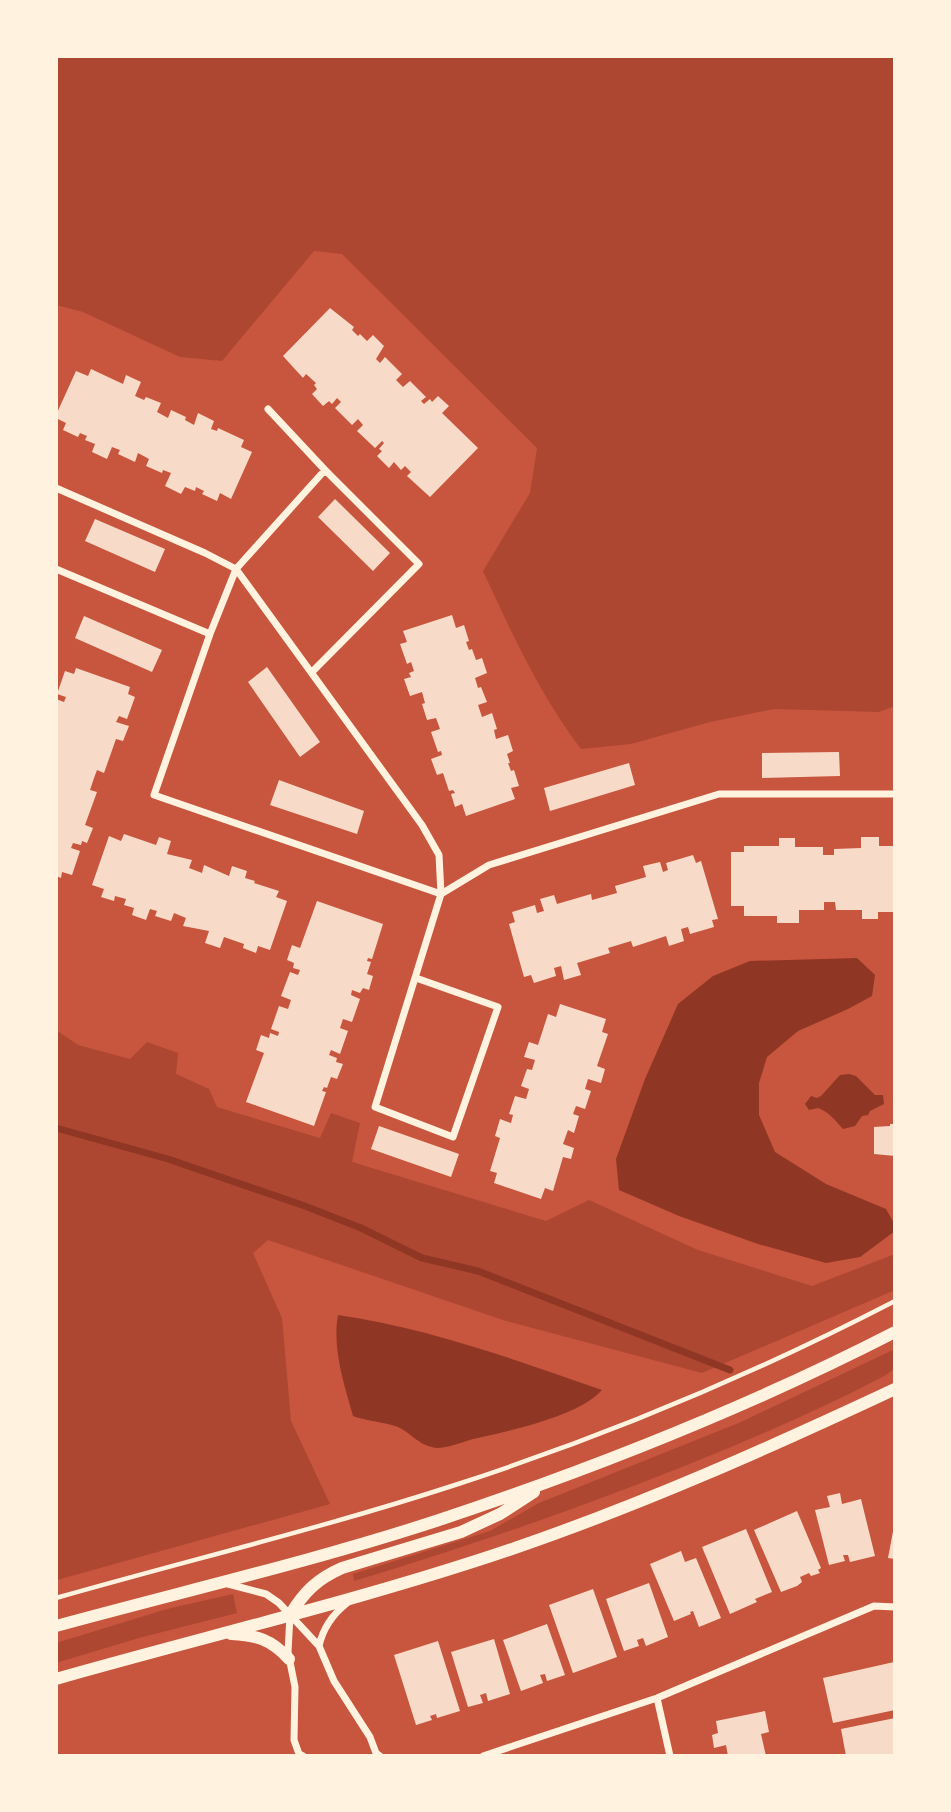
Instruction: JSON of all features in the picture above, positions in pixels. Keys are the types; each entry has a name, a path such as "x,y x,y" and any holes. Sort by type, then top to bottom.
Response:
{"street":[{"path":"268,409 419,564 312,672"},
{"path":"325,470 236,569 153,795 441,894"},
{"path":"56,488 236,569 422,825 439,855 441,894 375,1107 453,1136 498,1007 416,978"},
{"path":"56,569 210,634"},
{"path":"441,894 489,865 719,794 895,794"},
{"path":"56,1626 437,1520 552,1481 646,1445 895,1332"},
{"path":"56,1679 290,1615 509,1550 682,1485 895,1389"},
{"path":"303,1756 299,1754 295,1740 295,1687 289,1660 290,1615 302,1596 324,1576 342,1568 434,1542 483,1523 552,1481"},
{"path":"212,1583 234,1584 266,1594 290,1615 319,1646 334,1681 380,1756"},
{"path":"319,1646 321,1635 332,1617 358,1595"},
{"path":"483,1756 657,1698 874,1606 895,1607"},
{"path":"217,1634 258,1636 269,1640 289,1660"},
{"path":"657,1698 670,1756"}],"path":[{"path":"56,1598 321,1526 456,1485 616,1427 721,1384 895,1301"}],"shaded area":[{"path":"56,56 895,56 895,706 879,712 774,709 710,722 631,744 581,749 539,685 483,571 530,493 537,448 342,254 314,251 222,361 180,357 83,312 56,305"},
{"path":"857,958 875,975 872,996 798,1031 767,1057 759,1083 759,1115 775,1152 826,1184 886,1209 895,1225 895,1231 860,1257 826,1263 758,1244 679,1216 619,1190 616,1159 645,1079 678,1004 713,976 750,961"},
{"path":"56,1030 78,1045 130,1059 147,1042 178,1053 176,1074 209,1089 217,1107 320,1138 331,1113 360,1123 352,1162 546,1221 589,1200 698,1250 812,1286 895,1254 895,1290 702,1373 506,1321 268,1240 253,1253 282,1318 291,1421 330,1504 57,1580"},
{"path":"840,1075 856,1076 875,1095 883,1095 884,1104 862,1116 855,1126 843,1129 825,1112 818,1108 809,1110 805,1104 811,1096 821,1096"},
{"path":"338,1315 438,1337 602,1390 577,1408 542,1422 446,1447 431,1447 396,1426 353,1416 338,1353"},
{"path":"895,1349 895,1368 886,1375 763,1434 563,1512 354,1581 353,1574 490,1531 539,1503 741,1422"},
{"path":"233,1594 237,1613 56,1663 56,1643 167,1609"}],"building":[{"path":"330,308 354,327 352,330 358,336 360,334 367,341 373,335 384,346 376,359 380,363 385,357 402,374 396,380 403,387 410,381 426,397 421,401 424,404 430,399 432,402 438,396 449,406 442,413 478,448 430,497 407,476 411,472 405,466 401,470 394,462 389,468 377,456 384,443 382,441 375,448 357,431 363,425 358,419 352,425 335,408 341,402 337,398 332,404 329,401 323,406 312,394 317,389 314,385 316,383 306,374 303,378 283,356"},
{"path":"91,369 123,384 126,375 141,382 135,396 161,403 157,412 168,418 171,410 186,417 185,420 194,425 198,413 214,421 211,429 217,431 218,428 244,440 241,447 252,452 231,499 220,493 217,501 202,494 204,491 196,487 195,491 185,487 181,494 165,486 171,473 163,470 162,473 146,466 149,459 138,453 135,462 118,454 120,450 112,447 107,459 92,452 95,444 85,440 87,436 80,433 78,437 63,430 66,423 56,418 56,415 76,371 88,376"},
{"path":"335,499 390,553 373,571 318,517"},
{"path":"95,519 165,549 155,572 85,541"},
{"path":"452,615 456,628 464,625 469,650 472,649 476,660 482,658 487,673 475,678 487,702 478,705 482,717 492,713 497,729 494,730 496,739 508,735 513,751 507,754 508,763 511,771 514,770 519,786 511,788 515,799 466,816 462,804 455,807 451,794 455,793 453,790 449,791 443,773 437,775 431,759 442,755 441,751 438,752 431,732 440,729 436,718 427,720 422,704 425,703 422,692 410,696 404,679 411,677 409,673 414,671 411,662 407,664 400,644 407,642 403,631"},
{"path":"84,616 162,650 152,672 75,638"},
{"path":"267,667 320,742 300,757 248,682"},
{"path":"76,668 130,687 128,694 135,697 127,719 119,716 116,722 129,726 123,741 116,739 104,773 97,770 90,790 97,792 85,825 93,828 87,843 73,843 71,848 80,851 72,875 62,872 61,878 56,876 56,699 64,702 66,697 57,694 65,671 74,674"},
{"path":"839,752 840,776 762,778 762,753"},
{"path":"629,763 635,785 550,811 544,788"},
{"path":"279,780 364,811 357,834 270,805"},
{"path":"124,834 156,845 159,837 171,841 167,854 192,860 189,868 202,873 204,865 229,876 232,866 247,871 245,878 255,881 254,883 279,891 276,897 287,901 270,950 258,946 256,953 243,948 244,944 224,937 220,948 205,943 209,931 183,926 186,918 174,913 171,921 155,916 157,911 150,909 146,920 132,915 134,908 124,905 126,899 115,896 114,901 101,897 104,889 92,885 109,836 121,841"},
{"path":"861,837 879,837 879,846 895,846 895,912 878,912 878,919 862,919 862,910 836,910 835,902 824,902 824,910 799,910 799,923 777,923 777,916 744,916 744,906 731,906 731,852 744,852 744,846 779,846 779,838 795,838 795,847 823,847 823,855 834,855 834,849 861,848"},
{"path":"693,855 696,863 701,861 718,919 712,920 714,927 690,934 688,927 681,929 684,941 669,946 666,936 633,947 631,941 608,948 610,953 577,963 581,975 564,980 561,966 554,968 556,976 534,983 531,975 524,977 509,924 515,922 512,912 535,905 537,913 544,911 540,899 554,895 557,904 591,894 592,900 617,893 615,886 646,877 643,866 660,862 663,872 668,870 666,863"},
{"path":"317,901 383,924 372,959 368,958 367,961 371,962 367,974 373,976 369,990 363,988 360,993 352,990 351,995 360,999 352,1022 343,1019 340,1028 348,1031 340,1054 331,1050 329,1055 337,1058 336,1062 343,1064 337,1079 331,1077 327,1088 324,1087 322,1091 326,1092 314,1126 246,1102 264,1053 256,1050 261,1035 269,1038 270,1033 278,1036 279,1032 271,1029 279,1006 288,1009 291,1000 281,996 290,972 298,975 300,970 293,968 294,963 287,960 292,945 300,948"},
{"path":"560,1004 606,1019 602,1032 608,1034 597,1066 605,1069 601,1083 588,1079 585,1089 591,1091 585,1109 576,1106 573,1114 579,1116 574,1133 568,1130 563,1144 574,1148 571,1159 563,1157 553,1191 545,1188 541,1199 494,1183 497,1173 490,1171 500,1138 495,1136 500,1119 511,1123 513,1115 509,1114 515,1096 526,1099 529,1089 521,1086 527,1069 532,1070 535,1060 524,1057 529,1042 538,1045 548,1014 556,1017"},
{"path":"895,1124 895,1156 874,1154 874,1127"},
{"path":"379,1126 459,1154 451,1177 371,1149"},
{"path":"840,1493 842,1504 861,1499 875,1556 850,1562 848,1555 843,1555 845,1561 829,1565 815,1510 830,1507 827,1496"},
{"path":"797,1511 821,1568 818,1570 820,1573 811,1576 809,1573 800,1577 802,1582 797,1586 781,1592 754,1530"},
{"path":"895,1526 895,1559 888,1558"},
{"path":"746,1529 772,1592 730,1614 702,1547"},
{"path":"681,1551 685,1562 696,1558 721,1618 699,1627 693,1611 674,1621 650,1564"},
{"path":"649,1583 668,1637 646,1646 643,1638 637,1640 639,1646 624,1651 606,1599"},
{"path":"593,1589 617,1657 573,1673 549,1605"},
{"path":"547,1624 565,1675 547,1681 545,1674 540,1675 543,1683 521,1691 503,1640"},
{"path":"494,1639 510,1694 488,1701 486,1693 480,1695 483,1703 468,1707 451,1652"},
{"path":"438,1641 460,1711 437,1718 436,1714 430,1716 432,1720 416,1725 394,1655"},
{"path":"894,1662 895,1710 833,1723 823,1678"},
{"path":"765,1711 769,1732 761,1734 766,1756 728,1756 726,1745 714,1748 712,1735 718,1733 716,1721"},
{"path":"895,1718 895,1756 846,1756 841,1729"}],"waterway":[{"path":"56,1128 168,1159 305,1206 361,1228 422,1258 478,1271 730,1370"}]}
